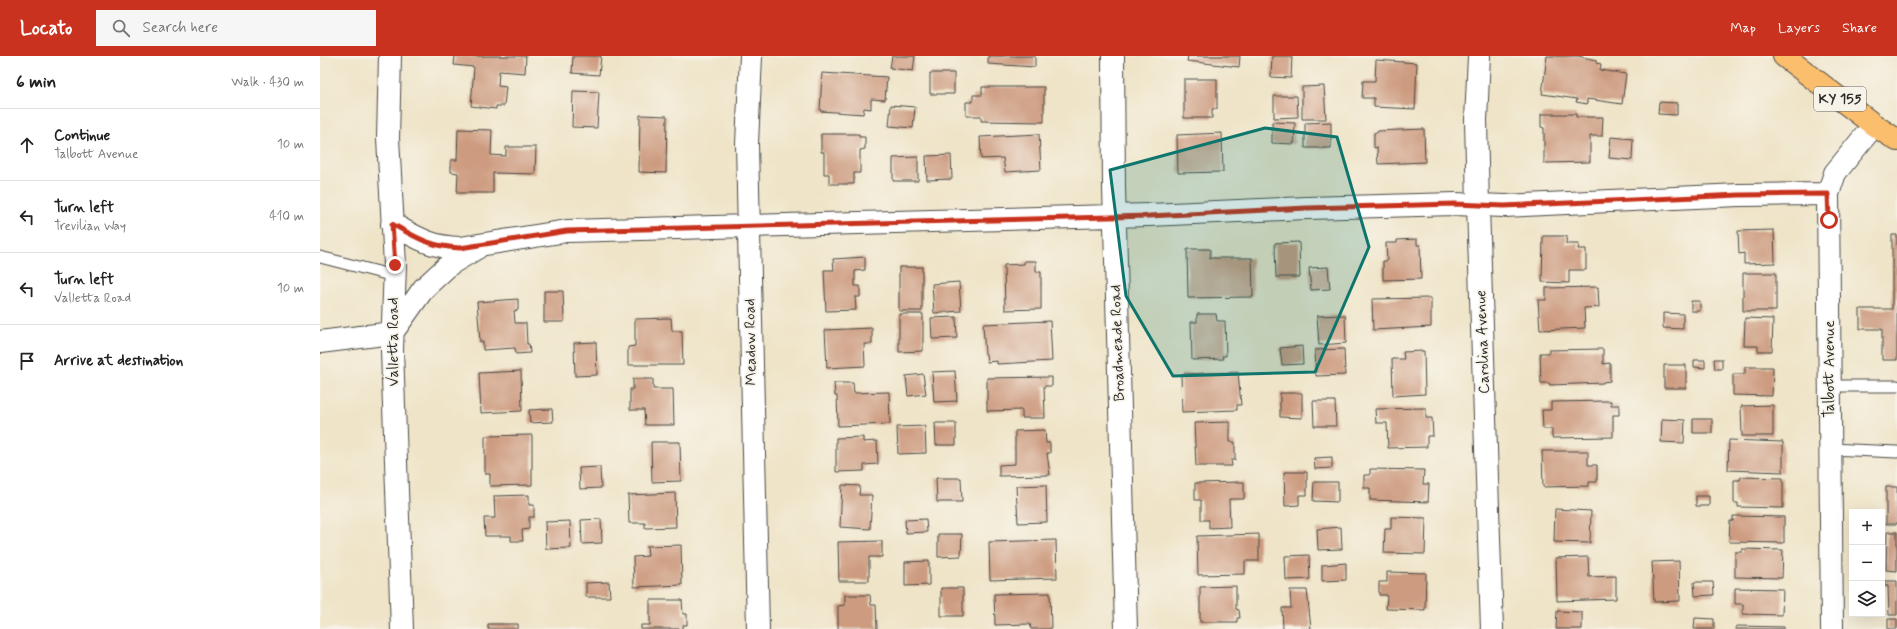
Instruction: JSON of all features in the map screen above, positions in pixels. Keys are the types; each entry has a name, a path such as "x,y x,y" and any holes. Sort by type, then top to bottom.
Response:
{"main road":[{"name":"KY 155","path":"1784,56 1874,125 1897,140"}],"street":[{"name":"Valletta Road","path":"390,56 388,138 394,276 392,333 402,629"},
{"name":"Meadow Road","path":"751,56 747,144 758,629"},
{"name":"Broadmeade Road","path":"1113,56 1114,216 1126,629"},
{"name":"Carolina Avenue","path":"1479,56 1476,120 1492,629"},
{"name":"Talbott Avenue","path":"1832,629 1828,194 1835,173 1874,125"},
{"path":"392,224 424,241 442,248 480,246 517,238 567,231 1114,216 1307,208 1455,204 1504,206 1739,195 1828,194"},
{"path":"320,342 392,333 424,288 450,264 480,246"}],"lane":[{"path":"320,257 394,276"},
{"path":"1830,386 1897,386"},
{"path":"1830,449 1897,452"}],"highlighted area":[{"path":"1265,128 1337,137 1369,247 1315,372 1173,376 1126,296 1110,170"}],"building":[{"path":"455,56 526,56 525,73 499,71 498,86 506,87 504,106 496,106 496,109 471,106 474,67 454,65"},
{"path":"573,56 601,56 599,75 572,73"},
{"path":"892,56 915,56 913,71 890,68"},
{"path":"988,56 1035,56 1035,67 988,64"},
{"path":"1188,56 1240,56 1239,67 1187,61"},
{"path":"1272,56 1292,56 1291,78 1271,77"},
{"path":"1547,56 1578,56 1596,60 1596,63 1601,64 1600,70 1626,74 1622,104 1587,99 1587,104 1576,102 1577,99 1542,94"},
{"path":"1376,60 1417,63 1415,109 1374,107 1374,98 1362,98 1363,81 1375,81"},
{"path":"822,73 887,77 885,100 871,99 871,109 864,108 863,114 820,111"},
{"path":"930,73 954,73 954,94 930,94"},
{"path":"1184,79 1217,79 1217,109 1212,109 1212,118 1184,118"},
{"path":"1324,86 1326,119 1302,119 1302,87"},
{"path":"982,87 1044,87 1044,122 981,121 981,116 966,116 966,102 973,102 973,95 982,95"},
{"path":"573,91 599,92 597,128 572,127"},
{"path":"1274,96 1297,96 1298,117 1274,118"},
{"path":"1659,102 1677,103 1677,115 1658,114"},
{"path":"891,105 915,107 913,128 889,126"},
{"path":"1541,114 1576,114 1576,117 1603,117 1602,136 1590,136 1590,162 1544,163 1544,128 1541,127"},
{"path":"640,115 667,116 666,173 639,172"},
{"path":"1272,122 1295,123 1294,144 1272,143"},
{"path":"1331,122 1331,148 1305,148 1305,123"},
{"path":"458,129 492,130 491,155 506,156 506,147 536,147 535,174 493,173 493,193 457,193 458,173 451,172 451,160 457,160"},
{"path":"1424,129 1425,162 1378,164 1377,147 1374,148 1374,133 1378,131"},
{"path":"1222,133 1223,172 1178,173 1177,135"},
{"path":"821,134 859,134 859,137 865,137 865,149 860,150 860,173 854,173 854,184 829,184 829,174 824,174 824,152 821,152"},
{"path":"1039,134 1041,170 1005,172 1003,158 981,159 980,137"},
{"path":"1611,137 1633,139 1632,160 1609,158"},
{"path":"951,155 952,179 927,180 926,156"},
{"path":"918,157 918,181 893,181 893,158"},
{"path":"1774,230 1775,263 1744,264 1744,253 1739,254 1738,231"},
{"path":"1892,235 1897,235 1897,360 1882,360 1882,329 1860,329 1860,309 1892,309"},
{"path":"1543,236 1567,236 1566,244 1579,244 1578,249 1586,249 1586,270 1569,270 1569,283 1542,282"},
{"path":"1417,239 1417,245 1420,245 1421,279 1383,280 1383,261 1387,261 1386,243 1397,243 1397,240"},
{"path":"1299,242 1300,277 1276,277 1275,243"},
{"path":"1187,249 1210,249 1210,258 1252,258 1253,297 1188,298"},
{"path":"865,257 865,270 855,271 855,286 860,286 860,297 855,297 856,310 826,311 824,270 834,270 833,259"},
{"path":"1024,261 1036,261 1036,272 1041,272 1041,309 1005,310 1004,265 1024,264"},
{"path":"899,267 922,267 922,311 899,311"},
{"path":"1328,267 1330,289 1311,290 1309,268"},
{"path":"1743,273 1776,273 1776,311 1743,311"},
{"path":"959,282 961,311 934,313 932,284"},
{"path":"1598,287 1599,307 1584,308 1585,328 1540,330 1538,300 1546,300 1546,288"},
{"path":"544,291 563,291 564,322 544,322"},
{"path":"1431,298 1431,327 1373,330 1372,299"},
{"path":"518,299 518,310 514,311 515,323 526,323 527,344 529,344 530,353 516,354 515,348 483,350 483,342 480,342 477,302"},
{"path":"1691,301 1700,301 1700,311 1691,311"},
{"path":"1663,313 1683,314 1683,329 1663,328"},
{"path":"899,314 923,314 923,351 899,352"},
{"path":"1197,314 1216,314 1217,321 1225,321 1226,356 1222,356 1223,359 1192,360 1191,322 1197,322"},
{"path":"1345,315 1346,343 1319,345 1317,316"},
{"path":"956,317 957,338 932,339 931,318"},
{"path":"671,318 672,331 682,331 683,365 628,365 628,347 635,346 635,319"},
{"path":"1745,318 1773,319 1772,351 1758,351 1758,346 1744,346"},
{"path":"1050,321 1052,361 997,364 997,361 987,362 983,324"},
{"path":"872,328 872,344 864,344 865,366 827,368 825,330"},
{"path":"596,342 597,375 575,376 574,343"},
{"path":"1302,346 1303,364 1282,365 1280,348"},
{"path":"1344,349 1345,375 1316,376 1315,350"},
{"path":"1603,349 1603,364 1610,363 1610,381 1603,383 1550,385 1549,383 1541,383 1540,353 1549,353 1549,350"},
{"path":"1424,351 1425,394 1393,396 1392,359 1404,359 1403,352"},
{"path":"1714,359 1722,359 1722,369 1715,369"},
{"path":"1694,360 1705,360 1705,368 1694,367"},
{"path":"1664,365 1686,365 1686,388 1664,388"},
{"path":"1745,367 1773,367 1772,396 1733,395 1733,374 1745,374"},
{"path":"521,371 522,411 481,413 479,373"},
{"path":"955,371 957,401 934,402 932,372"},
{"path":"1238,372 1241,405 1237,405 1237,410 1182,412 1181,374"},
{"path":"923,374 926,394 908,396 906,376"},
{"path":"1052,377 1052,386 1044,386 1045,418 1022,418 1022,410 987,411 987,378"},
{"path":"633,379 653,379 653,389 673,389 674,425 645,425 644,410 630,410 630,389 633,389"},
{"path":"834,383 853,383 854,393 889,392 890,424 838,426 837,396 835,396"},
{"path":"1280,393 1302,393 1302,418 1280,417"},
{"path":"1313,401 1335,401 1336,426 1314,426"},
{"path":"1611,401 1611,405 1619,405 1619,415 1613,415 1613,437 1552,438 1552,429 1543,429 1542,410 1551,410 1551,402"},
{"path":"1773,405 1773,436 1742,436 1741,406"},
{"path":"1426,408 1426,418 1432,418 1433,436 1427,436 1427,447 1388,448 1387,423 1376,423 1375,409"},
{"path":"552,409 553,422 530,423 529,410"},
{"path":"1662,419 1685,420 1684,443 1661,442"},
{"path":"1693,419 1712,419 1712,433 1693,433"},
{"path":"1230,422 1230,442 1235,442 1235,460 1231,460 1232,466 1196,466 1194,423"},
{"path":"935,423 956,423 956,445 936,445"},
{"path":"925,426 926,453 898,454 897,427"},
{"path":"1045,430 1046,443 1050,443 1050,453 1047,453 1050,475 999,476 999,465 1015,464 1015,431"},
{"path":"532,435 532,485 490,486 490,474 485,474 485,436"},
{"path":"863,437 863,442 877,441 878,464 864,465 864,471 836,472 836,438"},
{"path":"1729,440 1783,442 1783,472 1728,470"},
{"path":"651,442 680,442 681,481 652,482"},
{"path":"1542,451 1588,451 1588,465 1597,465 1597,482 1589,482 1589,486 1543,487"},
{"path":"1332,457 1332,468 1315,469 1314,458"},
{"path":"600,467 601,488 580,489 579,468"},
{"path":"1370,469 1424,470 1423,484 1429,484 1428,502 1370,500 1370,488 1364,488 1364,475 1370,475"},
{"path":"1284,472 1307,472 1307,495 1299,495 1299,505 1285,506"},
{"path":"1741,477 1783,478 1783,508 1738,507 1738,503 1734,503 1734,480 1740,480"},
{"path":"936,478 961,478 962,502 937,502"},
{"path":"1244,482 1244,499 1229,499 1230,527 1209,528 1209,520 1201,520 1201,500 1195,500 1195,483"},
{"path":"1314,482 1338,482 1338,502 1313,501"},
{"path":"842,485 860,486 859,495 872,495 870,529 840,527"},
{"path":"1046,485 1047,522 1018,523 1016,486"},
{"path":"1886,487 1897,487 1897,524 1886,524"},
{"path":"675,493 676,527 645,528 645,523 629,523 628,495"},
{"path":"529,495 529,505 534,505 534,517 529,517 529,529 522,530 523,541 511,541 511,536 485,536 484,518 495,518 494,496"},
{"path":"1696,496 1709,496 1709,506 1696,506"},
{"path":"1555,509 1591,511 1590,543 1554,542"},
{"path":"1733,516 1784,517 1784,543 1729,542 1730,521 1733,521"},
{"path":"1391,517 1426,518 1425,554 1384,553 1385,529 1391,529"},
{"path":"601,519 602,543 582,544 581,520"},
{"path":"926,519 927,532 906,533 905,520"},
{"path":"570,521 571,548 546,549 545,522"},
{"path":"1341,527 1342,549 1318,550 1317,529"},
{"path":"1887,532 1897,532 1897,571 1886,570"},
{"path":"938,534 962,534 961,556 938,557"},
{"path":"1259,534 1259,561 1245,561 1245,574 1198,575 1197,536"},
{"path":"1056,540 1057,578 990,580 989,542"},
{"path":"882,541 882,557 869,557 869,581 839,581 838,542"},
{"path":"681,545 682,585 634,587 633,557 648,556 647,546"},
{"path":"1742,549 1783,550 1782,578 1735,577 1735,552 1742,552"},
{"path":"1309,555 1310,579 1286,580 1285,556"},
{"path":"1588,557 1589,577 1616,576 1616,599 1557,601 1556,558"},
{"path":"929,561 929,585 905,586 905,562"},
{"path":"1679,561 1680,601 1654,602 1652,562"},
{"path":"1346,563 1346,580 1322,581 1322,565"},
{"path":"1387,572 1426,573 1425,610 1386,609 1387,595 1379,595 1379,582 1387,582"},
{"path":"1885,581 1897,581 1897,615 1889,615 1888,586 1885,586"},
{"path":"609,582 610,597 586,597 586,583"},
{"path":"1694,582 1713,582 1714,595 1695,596"},
{"path":"1236,586 1236,609 1239,610 1240,618 1237,618 1237,622 1200,622 1200,587"},
{"path":"941,588 963,588 963,616 941,616"},
{"path":"1735,588 1783,589 1782,615 1743,614 1743,604 1735,604"},
{"path":"1290,590 1307,590 1311,629 1283,629 1282,608 1291,608"},
{"path":"1050,593 1051,629 1031,629 1030,624 995,625 994,594"},
{"path":"845,595 870,595 871,605 876,605 877,629 838,629 838,606 845,605"},
{"path":"650,600 682,600 683,614 687,614 687,625 683,625 683,629 641,629 641,625 650,625"},
{"path":"1557,611 1582,612 1582,629 1556,629"},
{"path":"1695,618 1714,619 1714,629 1694,629"},
{"path":"1888,619 1897,619 1897,629 1888,629"},
{"path":"488,624 518,624 518,629 488,629"},
{"path":"1736,626 1784,627 1784,629 1736,629"}],"route":[{"path":"395,265 392,224 424,241 442,248 460,248 567,231 1149,216 1307,208 1455,204 1504,206 1739,195 1828,194 1829,220"}]}
